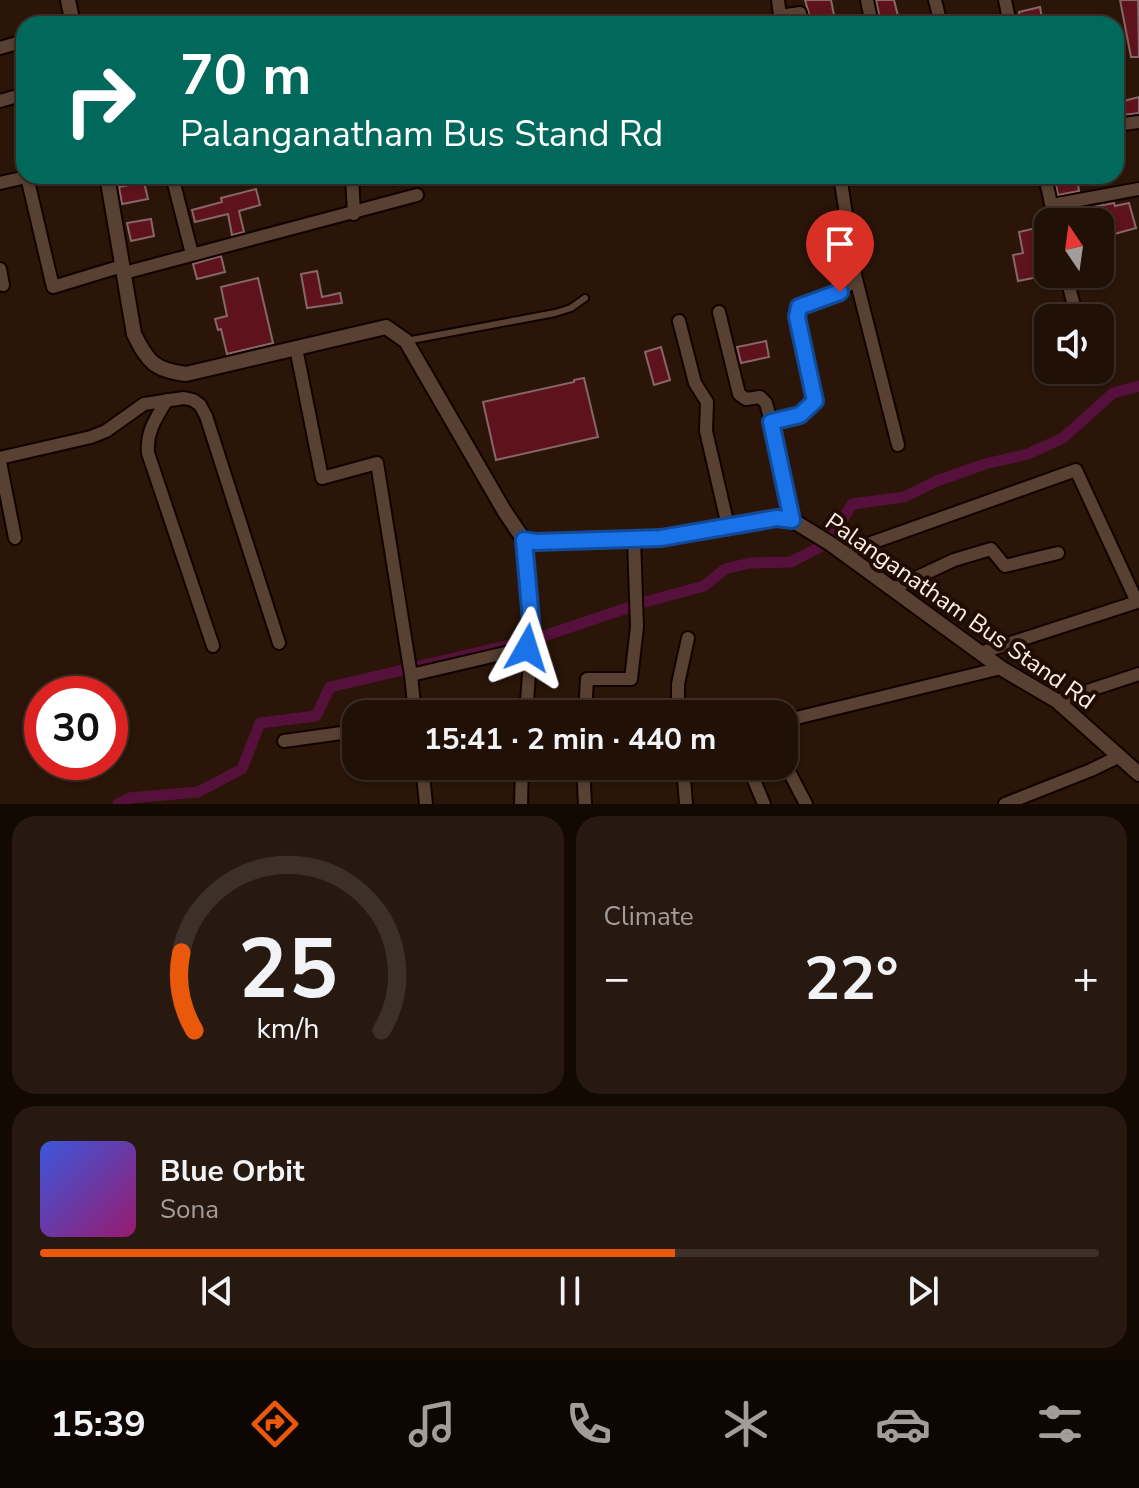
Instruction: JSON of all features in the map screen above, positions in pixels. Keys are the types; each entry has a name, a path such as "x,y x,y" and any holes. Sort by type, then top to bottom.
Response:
{"street":[{"path":"780,16 800,13 801,16"},
{"path":"31,184 53,287 354,214 417,195"},
{"path":"108,184 134,334 145,357 163,371 186,374 386,327 406,341 524,540 532,632 524,634 530,661 527,700"},
{"path":"174,184 192,254"},
{"path":"352,184 354,214"},
{"path":"841,184 855,272 898,445"},
{"path":"1047,184 1053,208"},
{"path":"1052,205 1139,189"},
{"path":"0,269 3,285"},
{"path":"771,422 800,415 815,401 797,317 799,307 840,292 853,281 855,272"},
{"path":"719,312 739,394 746,399 764,398 785,477 792,520"},
{"path":"679,321 695,383 707,402 706,431 728,526"},
{"path":"296,348 322,478 377,463 414,700"},
{"path":"167,400 152,425 147,440 148,453 213,646"},
{"path":"15,538 0,460 91,437 114,426 138,406 167,400 193,400 206,416 279,643"},
{"path":"832,545 1076,470 1137,602 980,653"},
{"name":"Palanganatham Bus Stand Rd","path":"524,540 661,538 777,518 792,520 832,545 1001,668 1057,701 1128,757 1139,774"},
{"path":"586,700 587,679 631,679 637,627 634,539"},
{"path":"892,589 954,560 991,549 1005,566 1058,553"},
{"path":"678,700 678,684 688,638"},
{"path":"411,675 527,648"},
{"path":"798,718 1001,668"},
{"path":"1057,701 1139,674"},
{"path":"284,741 342,733"},
{"path":"1005,804 1128,757"},
{"path":"423,780 426,804"},
{"path":"521,804 522,780"},
{"path":"584,780 585,804"},
{"path":"684,780 686,804"},
{"path":"754,780 764,804"},
{"path":"793,780 806,804"}],"lane":[{"path":"406,341 555,313 571,308 585,298"}],"building":[{"path":"805,0 831,0 834,16 810,16"},
{"path":"876,0 894,0 898,16 879,16"},
{"path":"1120,0 1138,0 1139,57 1131,57"},
{"path":"1040,7 1042,16 1020,16 1019,12"},
{"path":"1139,97 1139,113 1124,115 1124,101"},
{"path":"144,184 148,199 122,204 119,187"},
{"path":"1056,184 1078,184 1079,191 1058,195"},
{"path":"256,189 260,205 239,211 244,232 232,235 228,214 195,222 192,210"},
{"path":"1129,203 1136,228 1114,234 1114,208 1093,207"},
{"path":"151,219 154,236 131,241 127,223"},
{"path":"1034,229 1034,278 1018,281 1013,255 1023,253 1019,232"},
{"path":"221,256 225,272 197,279 193,264"},
{"path":"317,271 322,297 340,293 342,303 307,308 301,274"},
{"path":"258,278 273,343 227,354 221,329 218,330 215,319 227,316 221,287"},
{"path":"766,341 769,357 741,363 737,347"},
{"path":"661,347 670,380 654,385 645,352"},
{"path":"584,378 598,437 496,460 483,402"}],"waterway":[{"path":"118,804 129,798 198,792 242,769 260,723 316,716 330,687 532,640 645,602 704,586 725,569 750,563 791,562 820,547 835,533 852,504 904,497 985,464 1028,454 1063,438 1113,393 1139,386"}],"route":[{"path":"527,648 524,634 532,632 524,540 661,538 777,518 792,520 771,422 800,415 815,401 797,317 799,307 840,292"}]}
